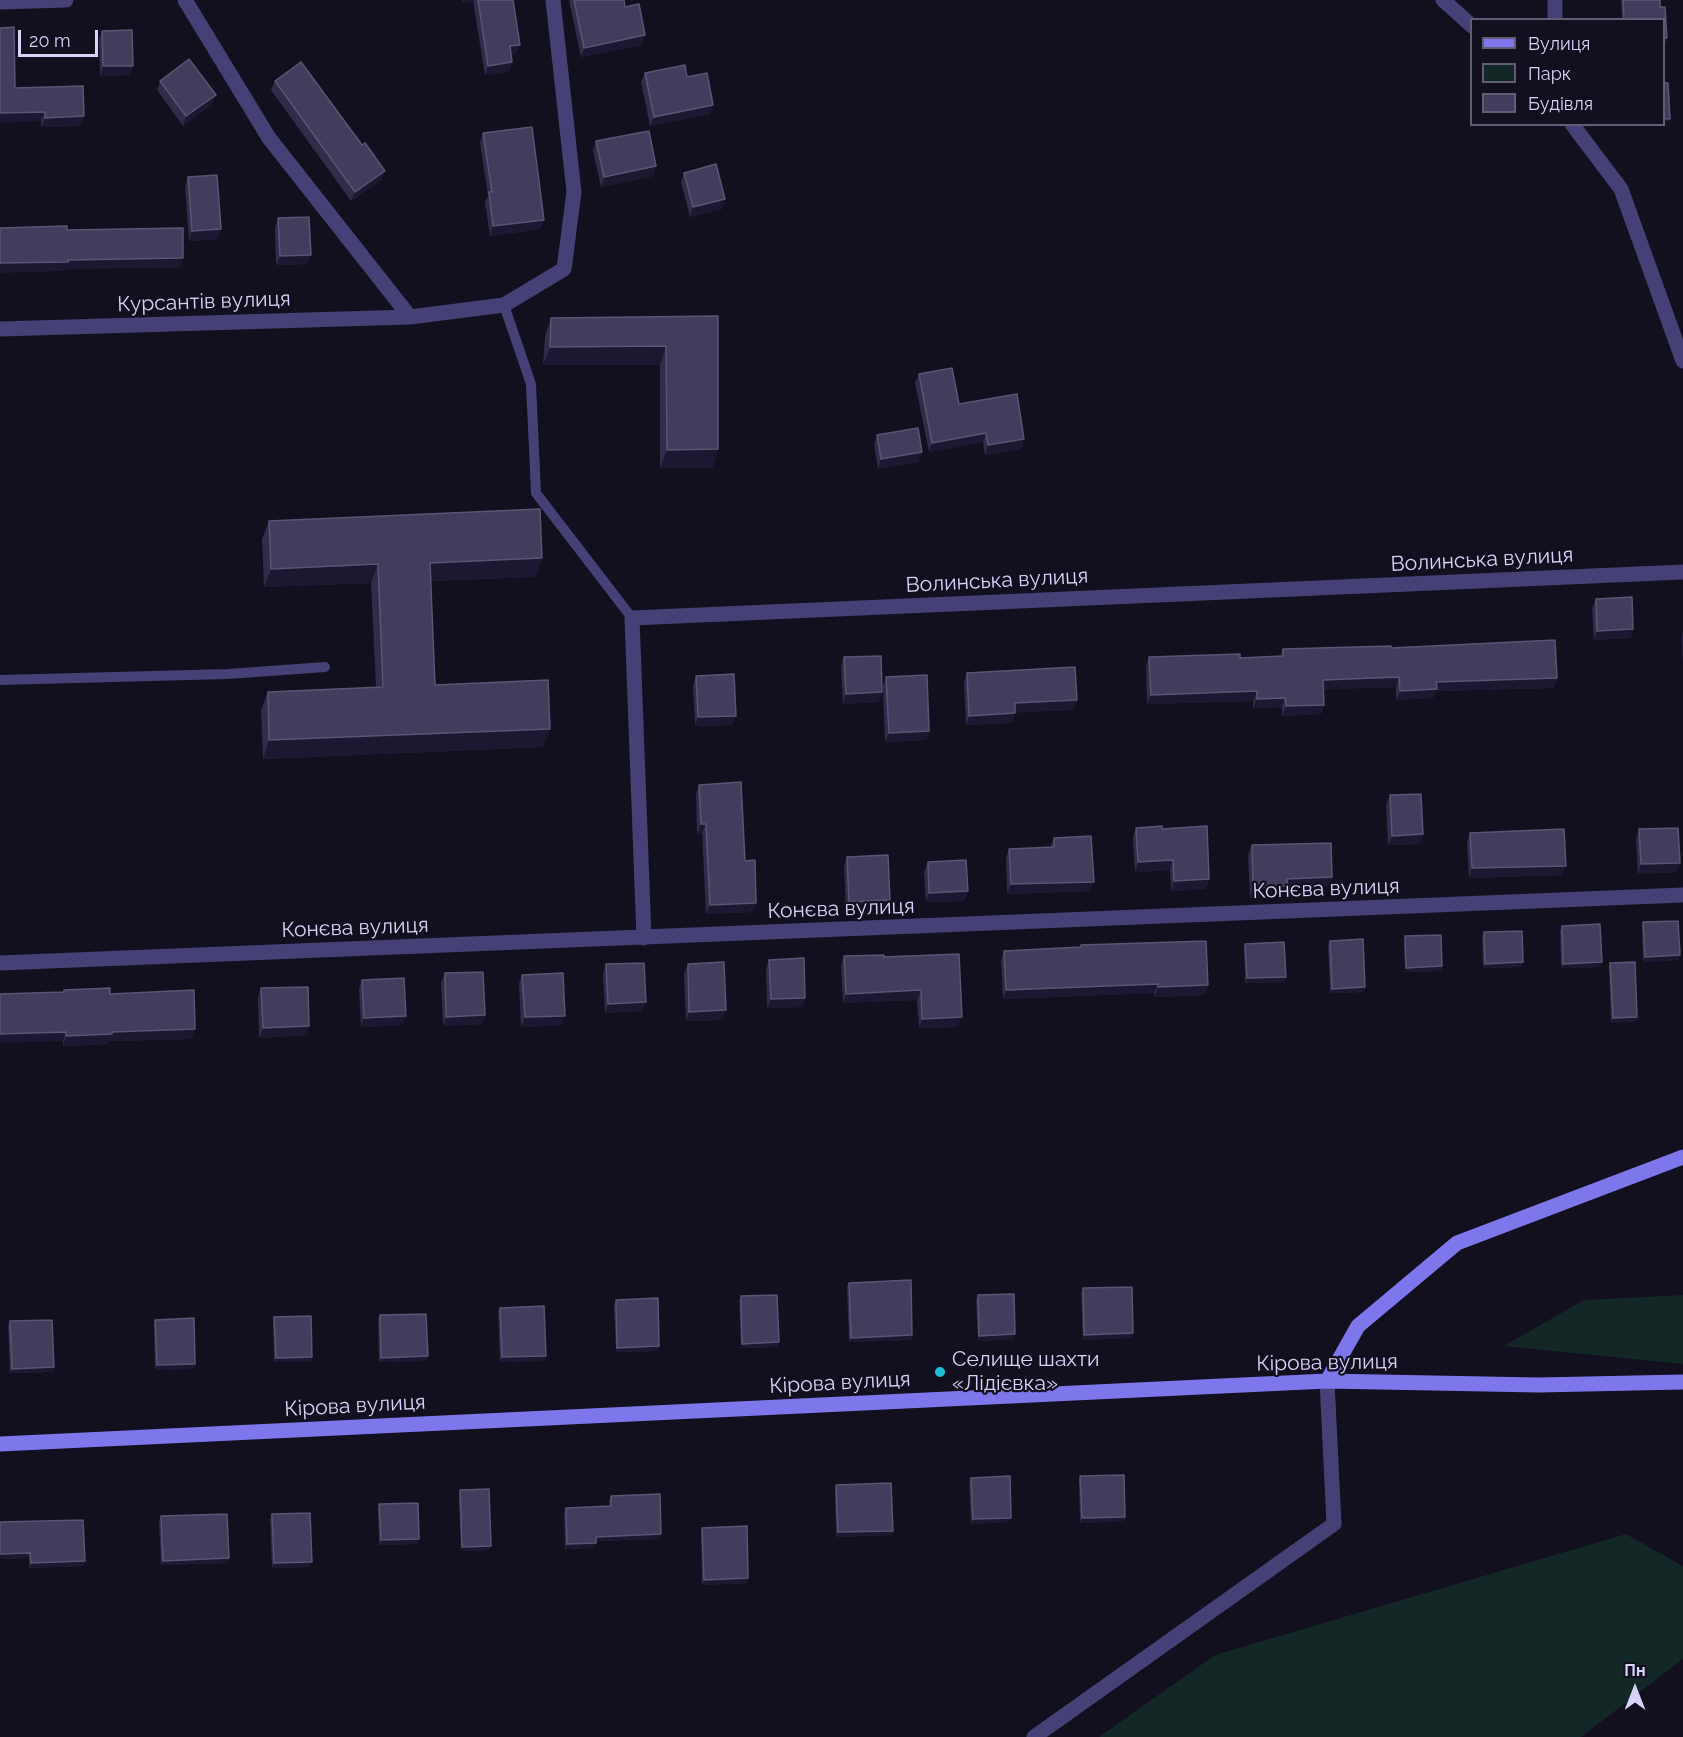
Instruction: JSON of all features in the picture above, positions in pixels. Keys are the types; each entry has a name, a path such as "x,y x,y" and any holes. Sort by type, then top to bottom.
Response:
{"main road":[{"path":"1327,1381 1358,1326 1457,1243 1683,1157"},
{"name":"Кірова вулиця","path":"0,1444 1327,1381 1538,1385 1683,1382"}],"street":[{"path":"0,2 66,0"},
{"path":"185,0 269,138 410,317"},
{"name":"Курсантів вулиця","path":"0,329 410,317 504,305 564,269 574,192 553,0"},
{"path":"1443,0 1470,24"},
{"path":"1554,0 1555,18"},
{"path":"1574,126 1621,189 1683,361"},
{"name":"Волинська вулиця","path":"632,618 1683,573"},
{"path":"632,618 644,938"},
{"name":"Конєва вулиця","path":"0,963 1683,895"},
{"path":"1034,1737 1334,1524 1327,1381"}],"lane":[{"path":"504,305 531,384 536,493 632,618"},
{"path":"0,680 228,674 325,667"}],"green space":[{"path":"1683,1295 1683,1364 1504,1346 1584,1300"},
{"path":"1626,1534 1683,1566 1683,1659 1581,1737 1099,1737 1215,1655"}],"building":[{"path":"478,0 513,0 520,45 510,46 512,62 488,66"},
{"path":"574,0 624,0 625,7 639,4 645,35 584,48"},
{"path":"1623,0 1660,0 1660,7 1665,7 1667,38 1665,38 1665,18 1624,18"},
{"path":"14,27 15,88 83,86 84,116 45,118 45,112 0,113 0,28"},
{"path":"132,30 133,66 103,66 102,31"},
{"path":"189,59 216,95 186,116 160,81"},
{"path":"301,62 362,145 365,143 385,171 355,192 275,81"},
{"path":"685,65 687,77 707,73 713,105 654,117 645,73"},
{"path":"1665,83 1668,83 1670,119 1665,119"},
{"path":"532,127 544,220 493,226 489,192 492,192 483,133"},
{"path":"649,131 656,166 604,177 596,141"},
{"path":"716,164 725,199 693,207 684,173"},
{"path":"217,175 221,229 192,231 188,177"},
{"path":"309,217 311,255 280,256 278,218"},
{"path":"67,226 67,230 183,228 183,258 0,263 0,228"},
{"path":"718,316 718,449 667,450 666,346 550,347 551,318"},
{"path":"952,368 959,404 1017,394 1024,439 988,445 986,433 932,443 919,374"},
{"path":"918,428 922,452 881,459 877,435"},
{"path":"540,509 542,558 430,563 435,685 548,680 550,729 269,740 268,692 383,687 378,564 271,569 269,521"},
{"path":"1632,597 1633,629 1597,631 1596,599"},
{"path":"1555,640 1557,678 1436,682 1437,689 1400,691 1399,677 1323,680 1324,705 1286,706 1285,698 1257,699 1257,691 1151,695 1149,657 1240,654 1240,658 1283,656 1283,649 1391,646 1391,648"},
{"path":"881,656 882,692 846,694 844,657"},
{"path":"1075,667 1077,700 1015,703 1015,713 969,716 967,673"},
{"path":"734,674 736,716 698,717 696,676"},
{"path":"927,675 929,731 889,733 886,677"},
{"path":"741,782 745,861 755,860 756,903 710,905 706,824 701,824 699,785"},
{"path":"1421,794 1423,834 1392,836 1390,795"},
{"path":"1162,826 1162,829 1207,826 1209,879 1174,881 1173,860 1138,862 1136,828"},
{"path":"1678,828 1680,863 1641,864 1639,829"},
{"path":"1564,829 1566,866 1472,868 1470,833"},
{"path":"1091,836 1094,882 1011,884 1009,849 1054,847 1054,838"},
{"path":"1331,843 1332,877 1287,879 1288,886 1253,888 1252,845"},
{"path":"888,855 890,900 849,902 847,857"},
{"path":"966,860 968,891 929,893 928,862"},
{"path":"1678,921 1680,955 1645,957 1643,922"},
{"path":"1600,924 1602,962 1563,964 1562,926"},
{"path":"1522,931 1523,962 1485,964 1484,932"},
{"path":"1441,935 1442,966 1406,968 1405,936"},
{"path":"1363,939 1365,987 1332,989 1330,941"},
{"path":"1206,941 1208,985 1158,987 1158,984 1006,990 1004,951 1081,947 1081,945"},
{"path":"1284,942 1286,977 1247,978 1245,944"},
{"path":"959,954 962,1017 922,1019 921,990 846,994 844,956"},
{"path":"804,958 805,998 771,999 769,960"},
{"path":"724,962 726,1010 689,1012 688,964"},
{"path":"1635,962 1637,1017 1613,1018 1610,963"},
{"path":"644,963 646,1002 608,1004 606,964"},
{"path":"483,972 485,1015 446,1017 445,973"},
{"path":"563,973 565,1016 525,1017 522,975"},
{"path":"404,978 406,1016 364,1018 362,980"},
{"path":"308,987 309,1026 263,1028 261,988"},
{"path":"110,988 110,994 194,990 195,1029 66,1036 66,1032 0,1034 0,994"},
{"path":"911,1280 912,1335 851,1338 849,1283"},
{"path":"1132,1287 1133,1333 1084,1335 1083,1288"},
{"path":"1014,1294 1015,1334 979,1336 978,1295"},
{"path":"777,1295 779,1342 742,1344 741,1296"},
{"path":"658,1298 659,1346 617,1348 616,1300"},
{"path":"544,1306 546,1356 502,1357 500,1308"},
{"path":"426,1314 428,1356 381,1358 380,1315"},
{"path":"311,1316 312,1357 276,1358 274,1317"},
{"path":"194,1318 195,1364 157,1365 155,1320"},
{"path":"52,1320 54,1367 12,1369 10,1321"},
{"path":"1124,1475 1125,1517 1082,1518 1080,1476"},
{"path":"1010,1476 1011,1518 973,1519 971,1478"},
{"path":"891,1483 893,1531 838,1532 836,1485"},
{"path":"489,1489 491,1546 462,1547 460,1490"},
{"path":"660,1494 661,1534 596,1537 596,1543 567,1544 566,1508 611,1506 611,1496"},
{"path":"418,1503 419,1539 381,1540 379,1504"},
{"path":"310,1513 312,1562 274,1563 272,1514"},
{"path":"227,1514 229,1558 163,1561 161,1516"},
{"path":"83,1520 85,1561 31,1563 30,1553 0,1554 0,1522"},
{"path":"747,1526 748,1578 704,1580 702,1528"}],"place":[{"name":"Селище шахти «Лідієвка»","path":"940,1372"}]}
